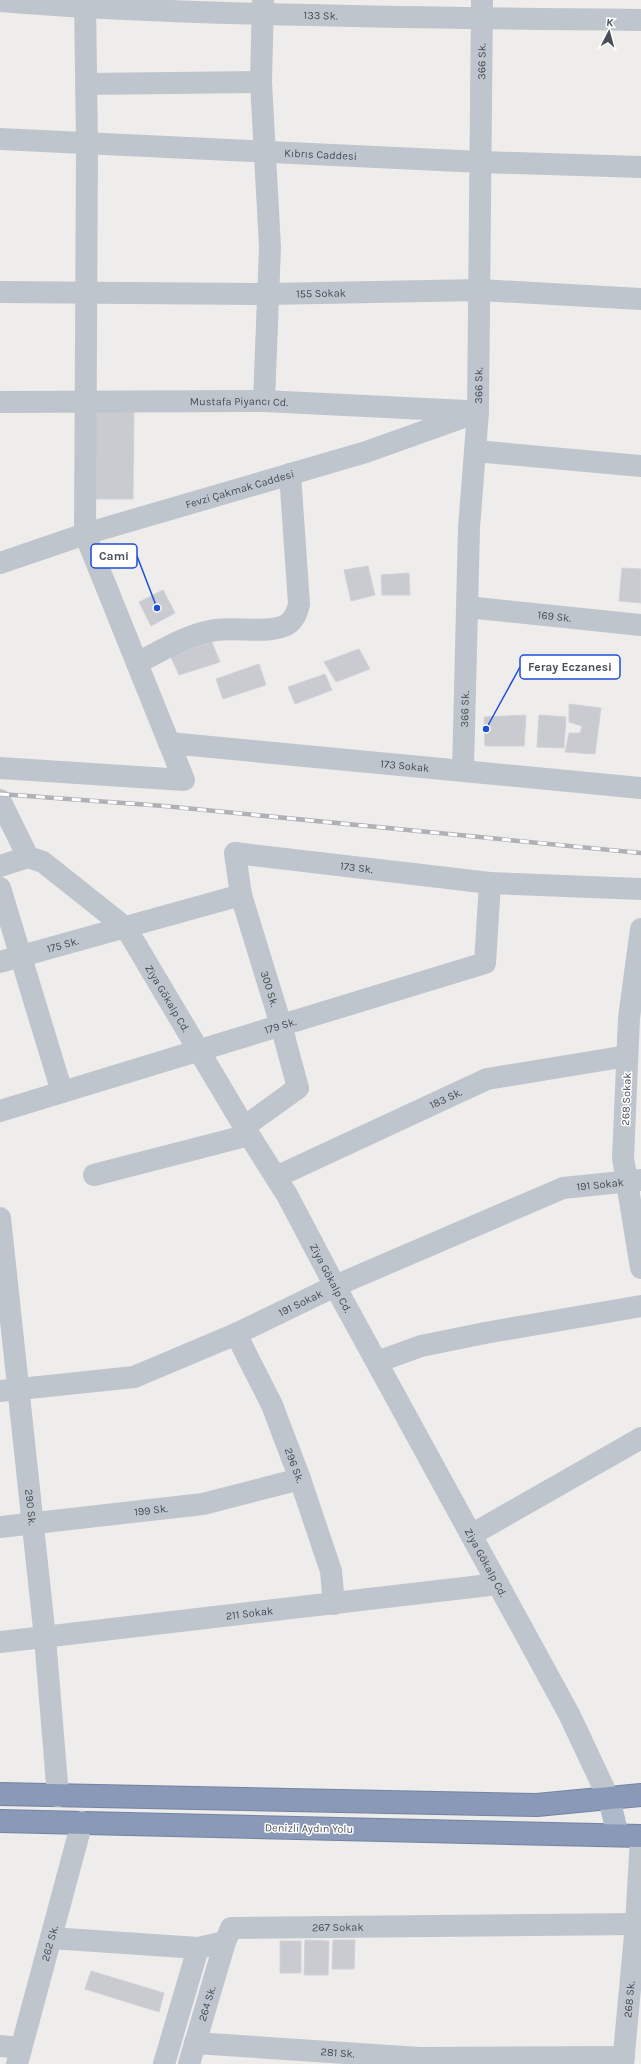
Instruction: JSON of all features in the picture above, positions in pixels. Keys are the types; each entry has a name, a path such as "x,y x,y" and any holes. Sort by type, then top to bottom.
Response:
{"highway":[{"path":"0,1794 537,1805 641,1795"},
{"name":"Denizli Aydın Yolu","path":"0,1821 618,1835 641,1837"}],"main road":[{"path":"610,1799 618,1835"}],"street":[{"name":"133 Sk.","path":"0,1 86,4 482,10 641,20"},
{"path":"0,768 184,780 85,534 87,144 86,4"},
{"path":"263,7 261,82 270,247 264,402"},
{"name":"366 Sk.","path":"463,770 469,528 478,412 482,10"},
{"path":"86,84 261,82"},
{"name":"Kıbrıs Caddesi","path":"0,139 481,162 641,167"},
{"name":"155 Sokak","path":"0,292 268,294 480,290 641,299"},
{"name":"Mustafa Piyancı Cd.","path":"0,402 264,402 478,412"},
{"name":"Fevzi Çakmak Caddesi","path":"0,563 85,534 366,452 478,412"},
{"path":"475,451 641,466"},
{"path":"137,663 193,635 217,630 280,628 291,621 298,610 299,604 290,474"},
{"name":"169 Sk.","path":"467,607 641,625"},
{"name":"173 Sokak","path":"169,743 641,788"},
{"path":"0,800 28,857 0,866"},
{"name":"173 Sk.","path":"241,895 235,853 490,883 641,889"},
{"name":"Ziya Gökalp Cd.","path":"28,857 43,862 126,928 199,1049 246,1131 287,1195 335,1286 569,1714 610,1799"},
{"name":"179 Sk.","path":"0,1111 199,1049 485,963 490,883"},
{"path":"0,888 62,1092"},
{"path":"126,928 241,895"},
{"name":"300 Sk.","path":"94,1175 246,1131 298,1088 281,1025 241,895"},
{"name":"175 Sk.","path":"0,962 126,928"},
{"name":"268 Sokak","path":"641,929 629,1018 632,1064 623,1158 635,1180 641,1268"},
{"name":"183 Sk.","path":"276,1177 486,1079 632,1064"},
{"name":"191 Sokak","path":"10,1390 134,1377 236,1334 335,1286 563,1188 635,1180"},
{"name":"290 Sk.","path":"0,1218 10,1390 33,1524 45,1638 58,1796"},
{"path":"377,1362 421,1346 485,1333 641,1306"},
{"name":"296 Sk.","path":"236,1334 272,1405 300,1479 331,1570 334,1604"},
{"path":"471,1535 641,1438"},
{"name":"199 Sk.","path":"0,1527 203,1504 300,1479"},
{"name":"211 Sokak","path":"0,1642 45,1638 498,1584"},
{"name":"262 Sk.","path":"13,2053 51,1938 82,1822"},
{"name":"268 Sk.","path":"624,2061 636,1924 641,1837"},
{"name":"267 Sokak","path":"225,1942 231,1928 636,1924"},
{"path":"51,1938 198,1948 225,1942"},
{"name":"264 Sk.","path":"189,2064 225,1942"},
{"path":"164,2064 198,1948"},
{"name":"281 Sk.","path":"195,2043 419,2061 624,2061"}],"building":[{"path":"91,407 134,408 133,499 89,499"},
{"path":"368,566 375,595 351,601 344,570"},
{"path":"622,568 641,569 641,603 619,601"},
{"path":"409,573 410,595 382,595 381,575"},
{"path":"163,590 175,613 151,626 139,602"},
{"path":"212,642 220,662 179,675 170,655"},
{"path":"359,649 370,669 336,682 324,662"},
{"path":"259,664 266,685 223,699 216,679"},
{"path":"325,674 332,690 295,704 288,687"},
{"path":"569,704 601,708 595,754 565,752 569,733 580,733 582,726 569,722"},
{"path":"526,715 524,746 485,746 484,717"},
{"path":"539,715 566,717 564,748 537,747"},
{"path":"305,1940 329,1941 328,1975 304,1975"},
{"path":"333,1940 355,1940 354,1969 332,1969"},
{"path":"280,1941 301,1941 301,1973 280,1973"},
{"path":"91,1971 164,1993 159,2012 85,1989"}],"railway":[{"path":"0,794 164,806 641,853"}],"place":[{"name":"Cami","path":"157,608"},
{"name":"Feray Eczanesi","path":"486,729"}]}
